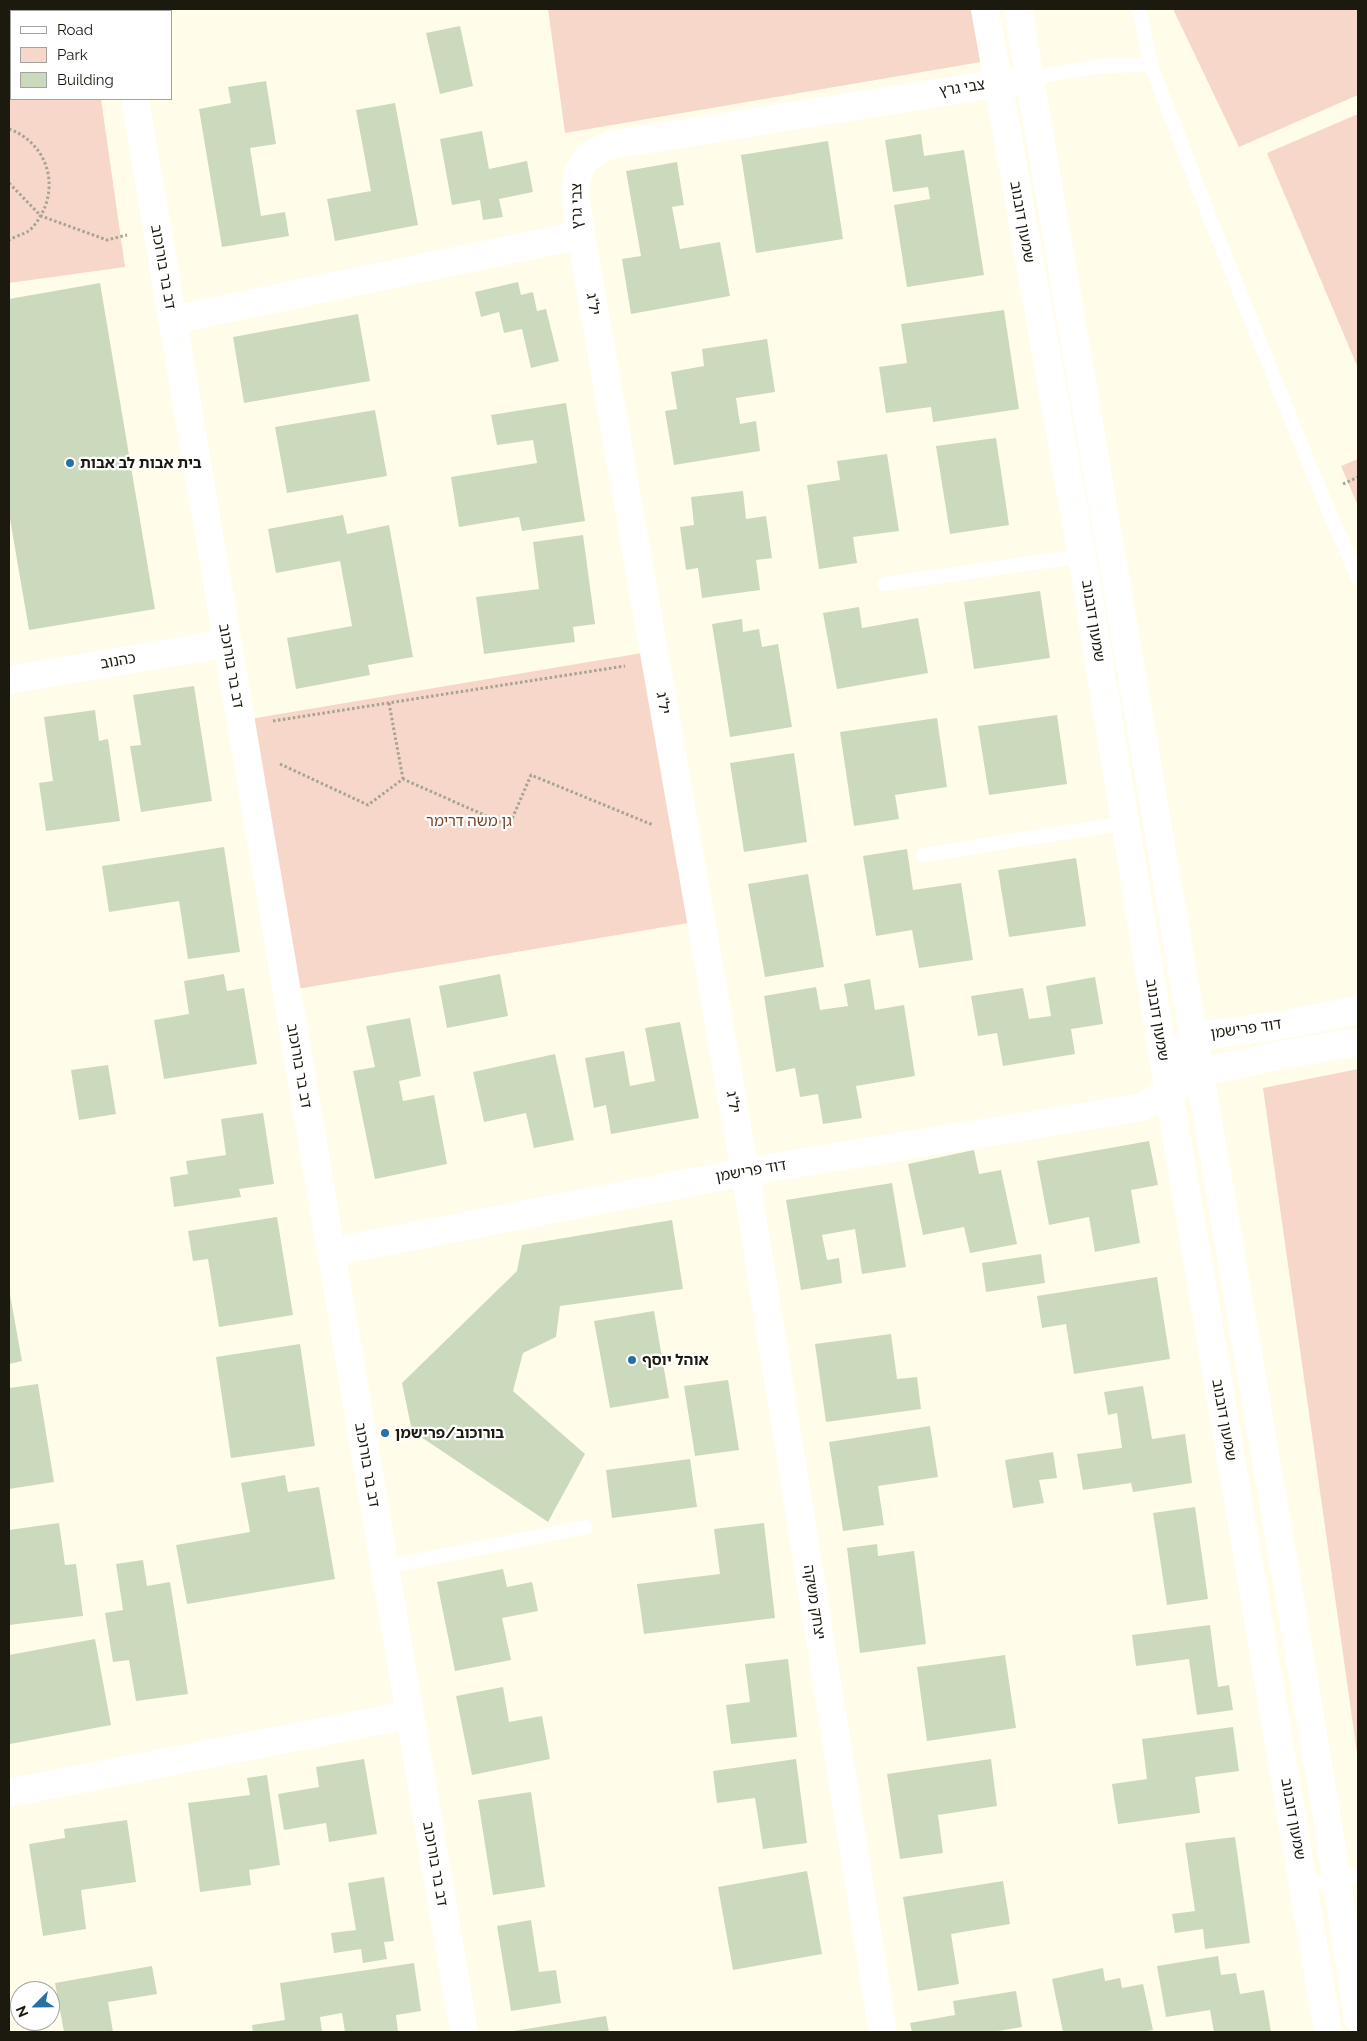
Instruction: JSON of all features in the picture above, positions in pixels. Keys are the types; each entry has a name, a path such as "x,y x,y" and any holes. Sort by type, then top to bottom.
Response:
{"street":[{"name":"שמעון דובנוב","path":"985,9 1082,556 1168,1092 1328,2032"},
{"name":"שמעון דובנוב","path":"1018,9 1192,1037 1201,1072 1347,1877 1358,2018"},
{"name":"צבי גרץ","path":"172,320 581,235 575,185 578,171 590,156 611,145 1031,78"},
{"name":"דב בר בורוכוב","path":"135,100 464,2032"},
{"name":"יל\"ג","path":"581,235 745,1172"},
{"name":"כהנוב","path":"9,680 227,643"},
{"name":"דוד פרישמן","path":"1168,1092 1184,1047 1192,1037 1277,1026 1358,1010"},
{"name":"דוד פרישמן","path":"331,1252 745,1172 1142,1107 1201,1072 1287,1054 1358,1042"},
{"name":"יצחק משקה","path":"745,1172 882,2032"},
{"path":"9,1793 410,1715"}],"lane":[{"path":"1139,9 1151,65 1320,493 1358,578"},
{"path":"1031,78 1102,66 1151,65"},
{"path":"885,584 1082,556"},
{"path":"923,855 1126,823"},
{"path":"385,1567 586,1527"},
{"path":"1304,1885 1347,1877"}],"path":[{"path":"9,129 19,132 35,145 43,156 50,176 49,197 41,216 28,232 9,240"},
{"path":"9,183 41,216 107,240 156,226"},
{"path":"243,737 389,703 656,662"},
{"path":"389,703 404,779"},
{"path":"243,737 368,805 404,779"},
{"path":"404,779 509,826 531,775 686,838"}],"green space":[{"path":"548,9 971,9 981,62 565,133"},
{"path":"1173,9 1358,9 1358,95 1239,147"},
{"path":"10,65 10,100 101,100 125,267 9,283"},
{"path":"1358,114 1358,368 1267,153"},
{"path":"1358,459 1358,506 1341,466"},
{"name":"גן משה דרימר","path":"642,653 688,923 297,989 250,719"},
{"path":"1358,1069 1358,1753 1357,1753 1263,1088"}],"building":[{"path":"460,26 473,86 440,94 426,33"},
{"path":"266,81 276,144 250,148 261,216 285,212 289,236 222,247 199,109 231,103 228,87"},
{"path":"395,103 418,225 335,241 327,199 371,191 356,110"},
{"path":"482,131 489,169 527,161 533,192 499,199 503,217 483,220 480,200 452,205 440,139"},
{"path":"921,134 924,156 964,150 984,275 907,287 894,205 930,199 928,187 893,192 885,140"},
{"path":"828,141 843,239 756,253 741,155"},
{"path":"677,162 684,205 672,207 680,249 720,242 730,296 631,314 622,259 641,256 626,171"},
{"path":"518,282 521,295 533,292 537,311 546,309 559,361 531,368 522,329 504,333 499,312 481,317 475,292"},
{"name":"בית אבות לב אבות","path":"100,283 155,609 29,630 9,513 9,299"},
{"path":"1004,310 1019,409 933,422 931,407 886,413 879,367 907,363 901,324"},
{"path":"358,314 370,381 244,403 233,337"},
{"path":"767,339 775,392 736,398 740,424 756,421 760,451 674,465 665,411 677,409 671,372 704,366 702,349"},
{"path":"566,403 585,521 522,531 519,517 459,527 451,477 537,463 533,440 497,445 491,415"},
{"path":"375,410 387,476 287,493 275,427"},
{"path":"996,438 1009,525 950,534 936,446"},
{"path":"887,454 899,531 853,537 857,563 819,569 807,485 840,480 837,461"},
{"path":"743,491 746,519 766,516 772,558 756,560 760,590 702,598 698,568 686,570 680,527 694,525 691,497"},
{"path":"343,515 347,534 389,525 413,657 368,665 370,675 296,689 287,638 352,626 340,561 276,573 268,529"},
{"path":"583,535 595,624 573,627 575,642 484,654 476,597 539,589 533,542"},
{"path":"1040,591 1050,658 974,669 964,602"},
{"path":"859,607 862,628 918,618 928,673 837,689 823,613"},
{"path":"742,619 743,632 759,629 762,647 778,644 792,727 730,737 712,624"},
{"path":"194,686 212,801 141,812 130,746 141,745 133,695"},
{"path":"95,710 99,741 108,739 120,821 46,831 39,783 53,781 44,717"},
{"path":"1057,715 1067,784 989,795 978,726"},
{"path":"937,718 947,787 895,795 899,819 854,826 840,732"},
{"path":"794,753 807,842 744,852 730,763"},
{"path":"224,847 240,952 188,959 179,901 109,912 102,866"},
{"path":"907,849 913,890 961,883 973,960 919,968 912,930 876,936 863,856"},
{"path":"1076,858 1086,926 1009,937 998,870"},
{"path":"808,874 824,967 765,977 748,884"},
{"path":"224,974 227,991 244,988 257,1064 164,1079 154,1020 189,1014 184,981"},
{"path":"500,974 508,1016 447,1028 439,986"},
{"path":"1095,977 1103,1024 1071,1029 1075,1054 1003,1066 997,1033 978,1036 971,996 1023,988 1029,1019 1051,1016 1046,986"},
{"path":"870,979 875,1010 904,1005 915,1076 856,1086 862,1118 823,1124 818,1094 800,1097 795,1068 776,1072 764,996 816,987 820,1010 848,1006 844,984"},
{"path":"410,1018 421,1076 399,1081 403,1101 434,1095 447,1164 375,1179 353,1071 375,1067 366,1026"},
{"path":"680,1022 699,1118 611,1134 606,1105 594,1108 585,1058 624,1051 630,1086 655,1081 645,1028"},
{"path":"555,1054 574,1140 534,1148 526,1113 484,1122 473,1072"},
{"path":"108,1065 116,1114 79,1120 71,1070"},
{"path":"263,1113 274,1184 239,1189 241,1197 174,1207 170,1177 188,1174 186,1161 226,1155 221,1119"},
{"path":"1149,1141 1158,1185 1131,1190 1140,1243 1095,1252 1089,1217 1049,1225 1037,1161"},
{"path":"974,1150 979,1174 1001,1170 1017,1244 970,1253 964,1227 923,1235 908,1164"},
{"path":"892,1183 906,1267 862,1274 855,1229 822,1235 827,1260 839,1258 842,1283 801,1290 786,1200"},
{"path":"277,1217 293,1315 219,1327 208,1259 193,1261 188,1231"},
{"path":"672,1220 683,1289 560,1306 556,1337 523,1353 513,1391 585,1454 548,1522 412,1431 402,1383 517,1271 522,1245"},
{"path":"1041,1254 1045,1283 986,1292 982,1263"},
{"path":"1157,1277 1170,1359 1074,1374 1066,1324 1042,1328 1037,1296"},
{"path":"9,1289 22,1361 9,1364"},
{"name":"אוהל יוסף","path":"654,1311 669,1398 610,1408 594,1321"},
{"path":"891,1334 897,1379 917,1377 921,1409 826,1422 815,1344"},
{"path":"300,1344 315,1446 231,1458 216,1357"},
{"path":"728,1380 739,1450 695,1456 684,1386"},
{"path":"38,1384 54,1482 9,1489 9,1388"},
{"path":"1143,1386 1152,1439 1185,1434 1192,1483 1133,1492 1131,1483 1083,1490 1077,1454 1122,1448 1117,1413 1108,1415 1104,1392"},
{"path":"930,1426 938,1477 878,1486 884,1525 843,1531 829,1442"},
{"path":"1053,1452 1057,1478 1039,1480 1044,1503 1013,1508 1005,1460"},
{"path":"690,1459 697,1507 612,1518 606,1470"},
{"path":"285,1475 288,1492 319,1487 335,1579 187,1604 176,1545 250,1532 241,1483"},
{"path":"1195,1507 1208,1599 1167,1605 1153,1513"},
{"path":"59,1523 65,1565 76,1564 83,1616 9,1625 9,1530"},
{"path":"764,1523 775,1618 644,1634 637,1584 720,1574 714,1529"},
{"path":"877,1544 878,1556 914,1551 926,1644 860,1653 847,1548"},
{"path":"143,1560 147,1586 170,1582 188,1694 136,1701 129,1660 113,1662 105,1613 123,1610 116,1564"},
{"path":"503,1569 507,1587 532,1582 538,1611 502,1618 511,1660 455,1671 437,1582"},
{"path":"1210,1625 1218,1687 1229,1685 1233,1710 1197,1715 1189,1659 1136,1666 1132,1635"},
{"path":"95,1639 111,1725 10,1744 9,1655"},
{"path":"1005,1655 1016,1728 927,1741 917,1667"},
{"path":"788,1659 797,1737 731,1744 726,1705 750,1702 745,1664"},
{"path":"503,1687 509,1722 542,1716 550,1759 472,1775 456,1696"},
{"path":"1233,1727 1239,1771 1195,1777 1200,1813 1118,1824 1112,1784 1147,1779 1142,1739"},
{"path":"364,1759 377,1834 329,1842 326,1823 284,1830 278,1794 319,1787 316,1767"},
{"path":"796,1759 807,1843 763,1849 755,1798 717,1803 713,1771"},
{"path":"991,1759 997,1806 938,1815 943,1853 900,1859 887,1774"},
{"path":"267,1775 280,1865 249,1870 251,1885 200,1892 188,1803 250,1795 247,1778"},
{"path":"531,1792 545,1887 493,1895 478,1800"},
{"path":"127,1820 136,1882 81,1890 86,1929 43,1936 29,1844 65,1838 64,1829"},
{"path":"1235,1837 1250,1943 1205,1949 1203,1929 1175,1933 1172,1914 1195,1911 1185,1843"},
{"path":"807,1871 822,1954 733,1970 718,1887"},
{"path":"384,1877 394,1941 384,1942 387,1959 363,1963 361,1949 334,1953 331,1933 356,1930 348,1883"},
{"path":"1003,1881 1010,1924 951,1934 959,1984 918,1991 903,1897"},
{"path":"531,1920 539,1972 556,1970 561,2003 511,2011 497,1926"},
{"path":"1218,1956 1221,1975 1236,1973 1240,1994 1264,1990 1271,2032 1214,2032 1210,2010 1166,2017 1157,1966"},
{"path":"414,1963 421,2011 396,2015 398,2032 345,2032 342,2013 320,2017 322,2032 253,2032 252,2025 285,2020 280,1983"},
{"path":"152,1966 157,1994 108,2002 113,2032 64,2032 60,2010 60,1982"},
{"path":"1103,1968 1105,1981 1120,1978 1122,1988 1143,1984 1153,2030 1141,2032 1063,2032 1052,1979"},
{"path":"1016,1991 1022,2027 992,2032 912,2032 910,2023 955,2015 953,2001"},
{"path":"606,2016 609,2032 514,2031"}],"place":[{"name":"בית אבות לב אבות","path":"70,463"},
{"name":"אוהל יוסף","path":"632,1360"},
{"name":"בורוכוב/פרישמן","path":"385,1433"}]}
